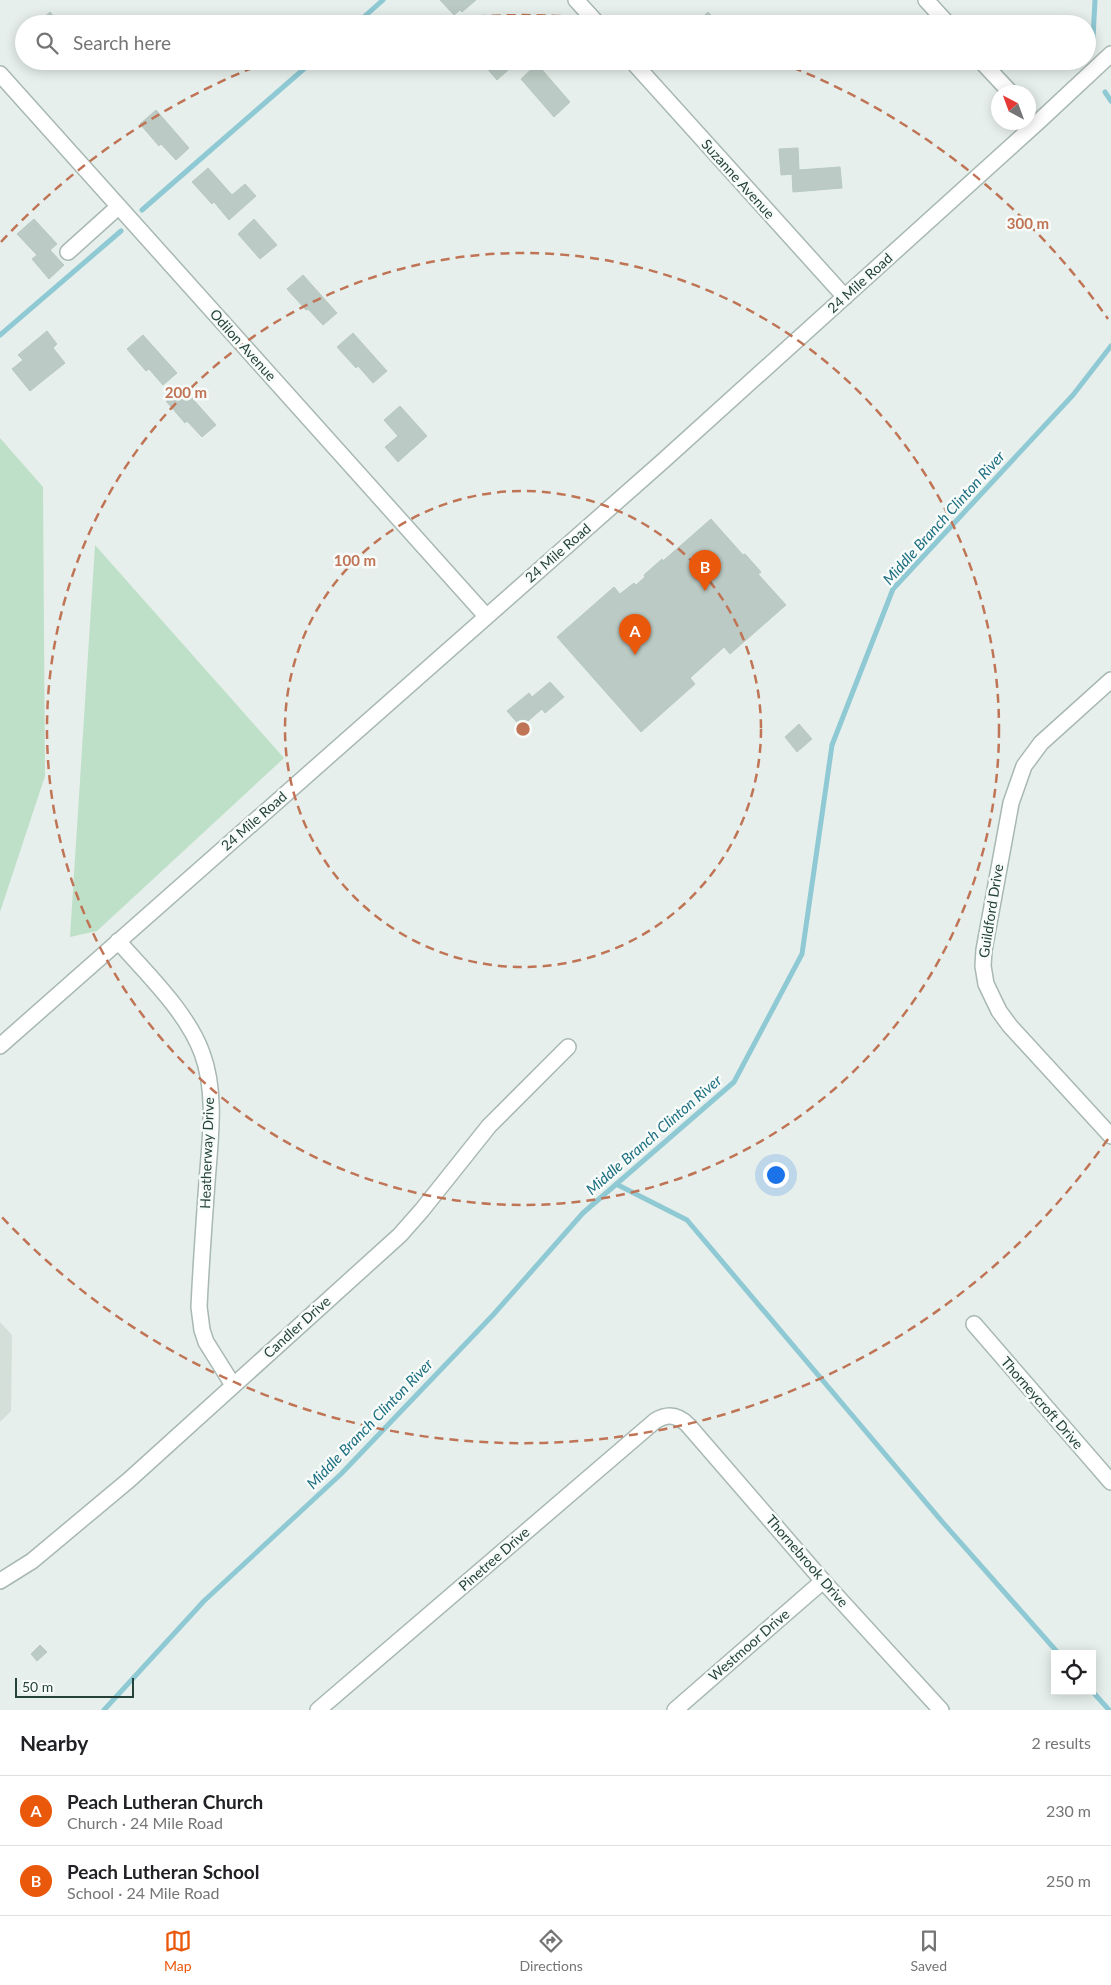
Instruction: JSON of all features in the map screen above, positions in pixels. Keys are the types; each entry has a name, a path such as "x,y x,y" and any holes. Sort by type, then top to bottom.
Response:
{"street":[{"path":"576,0 590,15"},
{"path":"926,0 940,15"},
{"name":"24 Mile Road","path":"1096,66 1111,54"},
{"name":"Suzanne Avenue","path":"640,70 845,297"},
{"path":"989,70 1003,85"},
{"name":"24 Mile Road","path":"1036,116 1092,70"},
{"name":"Odilon Avenue","path":"0,74 486,616"},
{"name":"24 Mile Road","path":"0,1046 663,461 845,297 1021,130"},
{"path":"68,252 118,207"},
{"name":"Guildford Drive","path":"1111,680 1041,744 1031,755 1019,777 1011,802 1002,847 984,950 983,966 986,984 991,997 1010,1026 1111,1136"},
{"name":"Heatherway Drive","path":"118,941 173,1005 197,1043 206,1065 210,1126 199,1307 202,1330 206,1342 233,1385"},
{"name":"Candler Drive","path":"0,1581 32,1561 86,1517 400,1235 489,1126 568,1047"},
{"name":"Thorneycroft Drive","path":"974,1324 1111,1482"},
{"name":"Thornebrook Drive","path":"672,1415 688,1424 823,1581 941,1710"},
{"name":"Pinetree Drive","path":"318,1710 655,1420 672,1415"},
{"name":"Westmoor Drive","path":"674,1710 823,1581"}],"shaded area":[{"path":"0,1322 12,1335 11,1411 0,1422"}],"green space":[{"path":"0,438 43,487 45,776 0,912"},
{"path":"95,545 284,758 97,931 70,937"}],"building":[{"path":"440,0 476,0 462,12 460,10 454,15"},
{"path":"488,70 508,70 497,80"},
{"path":"531,70 542,70 570,102 554,117 521,79"},
{"path":"156,110 189,148 176,160 161,144 159,146 140,124"},
{"path":"798,148 799,170 840,167 842,188 793,192 792,174 781,175 779,149"},
{"path":"208,168 232,195 245,184 256,196 229,220 214,202 212,204 192,182"},
{"path":"34,219 57,244 50,250 64,265 49,279 32,259 37,255 17,234"},
{"path":"254,219 277,245 260,259 238,234"},
{"path":"303,275 337,313 323,325 287,289"},
{"path":"47,331 57,344 53,348 65,363 30,391 12,369 23,360 18,355"},
{"path":"353,333 387,371 373,383 337,347"},
{"path":"143,335 177,373 163,385 149,369 146,371 127,349"},
{"path":"182,387 216,425 202,437 187,421 185,423 166,401"},
{"path":"400,406 427,436 398,462 385,447 398,436 384,420"},
{"path":"711,519 761,572 758,574 786,605 730,654 724,647 690,678 695,684 641,732 557,637 614,587 620,594 634,583 636,585 662,559 663,561"},
{"path":"550,682 564,697 545,713 542,709 521,727 507,711 529,693 532,697"},
{"path":"799,724 812,739 797,752 785,737"},
{"path":"40,1645 47,1652 37,1661 31,1654"}],"waterway":[{"path":"366,15 383,0"},
{"name":"Middle Branch Clinton River","path":"1094,15 1095,0"},
{"path":"142,210 303,70"},
{"name":"Middle Branch Clinton River","path":"1105,92 1111,101"},
{"path":"0,335 121,231"},
{"name":"Middle Branch Clinton River","path":"104,1710 204,1601 341,1474 493,1315 583,1213 734,1082 802,954 832,745 893,589 1073,395 1111,346"},
{"path":"616,1184 687,1220 945,1525 1055,1650"},
{"path":"1096,1695 1109,1710"}],"place":[{"name":"Peach Lutheran School","path":"705,591"},
{"name":"Peach Lutheran Church","path":"635,655"}]}
